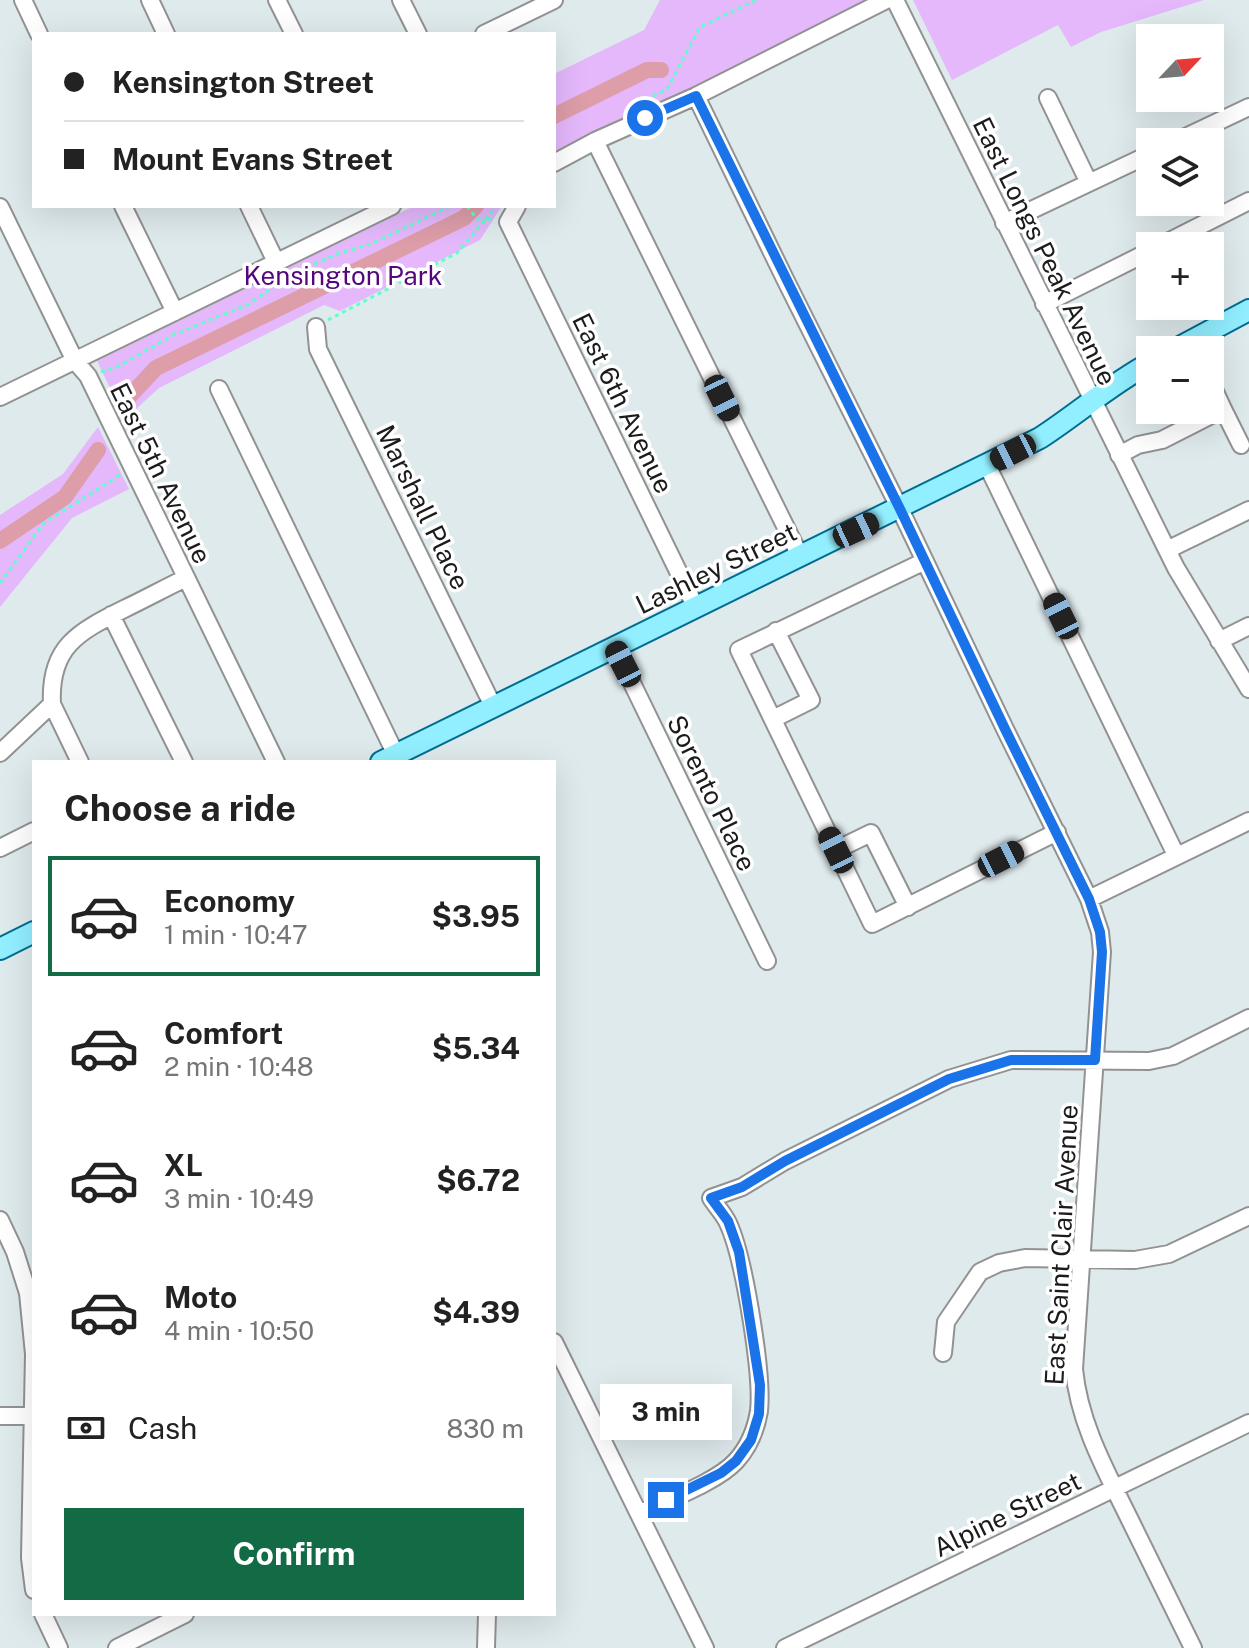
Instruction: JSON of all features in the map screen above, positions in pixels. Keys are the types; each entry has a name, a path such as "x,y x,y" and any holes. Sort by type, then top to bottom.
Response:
{"main road":[{"path":"1200,336 1249,310"},
{"name":"Lashley Street","path":"388,758 1040,438 1136,370"},
{"path":"0,949 32,933"}],"street":[{"path":"23,0 38,32"},
{"path":"150,0 165,32"},
{"path":"277,0 293,32"},
{"path":"401,0 417,32"},
{"path":"488,32 554,0"},
{"path":"556,162 696,96 886,0"},
{"name":"East Longs Peak Avenue","path":"895,0 1167,550 1249,689"},
{"name":"East Saint Clair Avenue","path":"696,96 1057,832 1089,899 1100,932 1102,952 1074,1369 1076,1395 1114,1488 1193,1648"},
{"path":"1048,98 1089,183"},
{"path":"1205,128 1249,107"},
{"path":"595,141 800,556"},
{"path":"1004,223 1136,161"},
{"path":"1188,232 1249,201"},
{"name":"East 5th Avenue","path":"0,207 75,361 88,376 275,760"},
{"path":"124,208 175,312"},
{"path":"250,208 276,262"},
{"path":"0,397 381,208"},
{"name":"East 6th Avenue","path":"516,208 508,222 695,606"},
{"path":"1044,304 1136,258"},
{"name":"Marshall Place","path":"316,327 318,349 493,706"},
{"path":"219,389 388,758"},
{"path":"1224,411 1241,445"},
{"path":"1119,455 1138,445 1162,440 1193,424"},
{"path":"987,465 1176,855"},
{"path":"1167,550 1249,510"},
{"path":"925,561 739,650 872,924 1057,832"},
{"path":"79,760 52,704 51,685 57,662 85,628 186,578"},
{"path":"111,615 183,760"},
{"path":"1219,641 1249,626"},
{"path":"773,719 811,700 776,631"},
{"name":"Sorento Place","path":"614,646 767,961"},
{"path":"0,753 52,704"},
{"path":"1089,899 1249,821"},
{"path":"0,848 32,832"},
{"path":"836,850 871,833 908,907"},
{"path":"639,1514 721,1473 736,1461 751,1440 759,1414 760,1385 739,1252 728,1221 711,1198 742,1187 785,1161 949,1079 1011,1060 1149,1061 1173,1056 1249,1018"},
{"path":"943,1353 946,1322 980,1272 999,1263 1025,1258 1135,1260 1169,1254 1249,1216"},
{"path":"0,1220 31,1293 32,1313"},
{"path":"556,1350 705,1648"},
{"path":"0,1416 32,1416 32,1574"},
{"name":"Alpine Street","path":"785,1648 1249,1423"},
{"path":"44,1616 59,1648"},
{"path":"117,1648 181,1616"},
{"path":"486,1648 487,1616"}],"path":[{"path":"639,104 667,89 700,27 756,0"},
{"path":"88,376 117,367 175,334 249,304 294,273 339,253 371,244 446,208"},
{"path":"469,208 477,219 486,219"},
{"path":"316,327 457,253 494,208"},
{"path":"0,583 44,523 132,468"}],"green space":[{"path":"660,0 869,0 556,154 556,73 644,30"},
{"path":"913,0 1204,0 1101,32 1071,47 1058,25 952,80"},
{"name":"Kensington Park","path":"410,208 501,208 480,240 340,311 324,305 159,388 125,419 97,361"},
{"path":"98,427 129,489 72,518 0,607 0,515 63,474"}],"waterway":[{"path":"556,115 647,70 661,70"},
{"path":"127,399 156,368 464,218 474,208"},
{"path":"0,541 65,497 98,450"}],"route":[{"path":"645,118 696,96 1089,899 1100,932 1102,952 1095,1060 1011,1060 949,1079 785,1161 742,1187 711,1198 728,1221 739,1252 760,1385 759,1414 751,1440 736,1461 721,1473 666,1500"}]}
